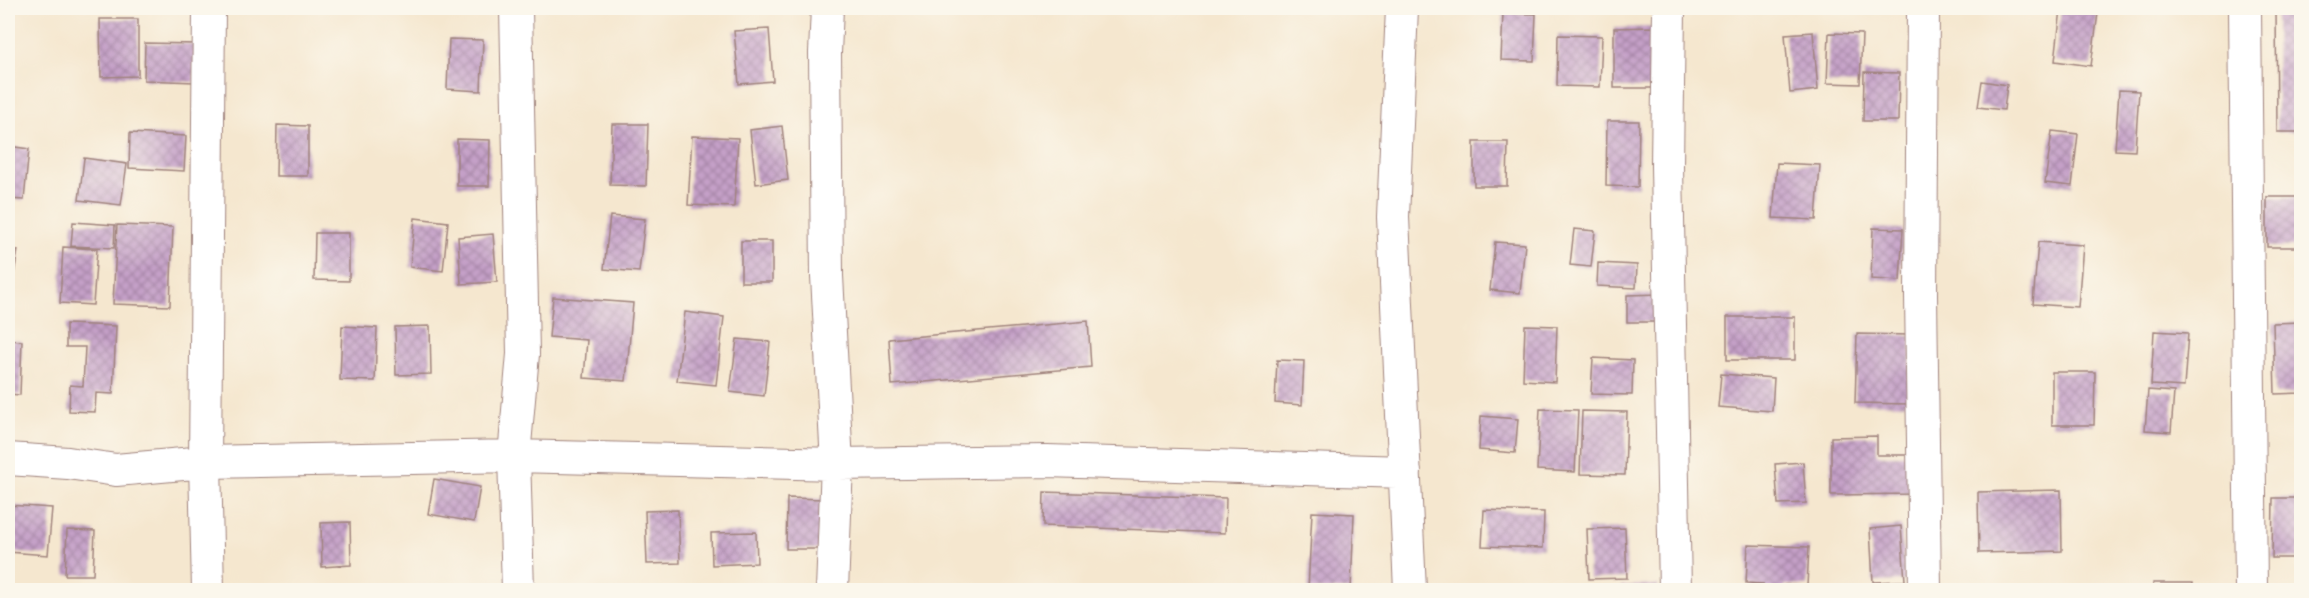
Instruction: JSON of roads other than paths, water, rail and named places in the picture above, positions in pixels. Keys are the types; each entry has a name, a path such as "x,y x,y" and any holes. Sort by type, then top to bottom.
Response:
{"street":[{"path":"208,591 205,462 209,8"},
{"path":"516,8 523,354 514,456 518,591"},
{"path":"827,8 825,53 827,276 837,464 832,591"},
{"path":"1402,8 1393,217 1410,591"},
{"path":"1669,8 1667,166 1675,591"},
{"path":"1923,8 1921,295 1925,591"},
{"path":"2245,8 2251,591"},
{"path":"8,459 68,462 116,470 205,462 514,456 837,464 1047,461 1405,472"}]}
